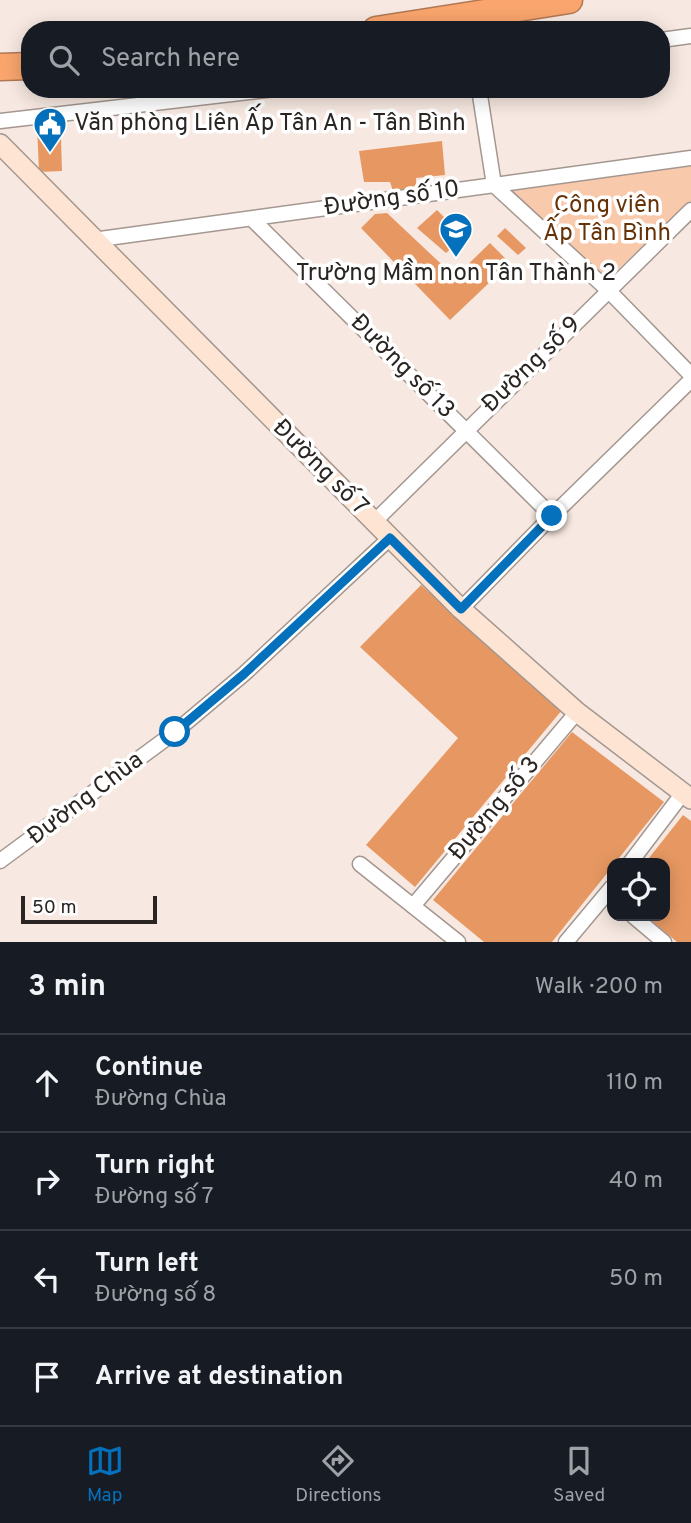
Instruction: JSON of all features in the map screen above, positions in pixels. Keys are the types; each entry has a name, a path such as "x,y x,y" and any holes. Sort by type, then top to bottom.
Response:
{"highway":[{"path":"474,21 569,0"},
{"path":"0,67 21,66"}],"main road":[{"name":"Đường số 7","path":"0,145 461,609 577,712 687,796"}],"street":[{"path":"670,39 691,36"},
{"path":"0,121 198,98"},
{"path":"480,98 494,184 608,290 691,375"},
{"name":"Đường số 10","path":"93,240 691,159"},
{"name":"Đường số 9","path":"374,522 691,210"},
{"name":"Đường số 13","path":"252,219 552,516"},
{"path":"461,609 691,380"},
{"name":"Đường Chùa","path":"0,861 175,732 244,674 390,538"},
{"name":"Đường số 3","path":"414,906 577,712"},
{"path":"634,858 687,796"},
{"path":"360,864 458,942"},
{"path":"566,942 607,897"},
{"path":"639,921 664,942"}],"green space":[{"name":"Công viên Ấp Tân Bình","path":"691,164 691,201 606,280 510,189"}],"building":[{"name":"Văn phòng Liên Ấp Tân An - Tân Bình","path":"55,124 55,137 61,137 62,171 39,172 37,125"},
{"path":"442,141 445,175 416,178 416,189 393,191 390,182 364,182 359,151"},
{"path":"437,210 464,237 446,253 417,228"},
{"path":"387,213 455,277 490,243 510,263 450,320 361,228 375,214"},
{"path":"505,228 526,248 518,255 497,236"},
{"path":"421,585 562,710 415,887 366,845 458,738 360,647"},
{"path":"572,732 664,802 619,858 607,858 607,873 552,942 484,942 433,900"},
{"path":"683,815 691,821 691,942 677,942 652,921 670,921 670,858 649,858"}],"place":[{"name":"Văn phòng Liên Ấp Tân An - Tân Bình","path":"50,154"},
{"name":"Trường Mầm non Tân Thành 2","path":"456,259"}],"route":[{"path":"175,732 244,674 390,538 461,609 552,516"}]}
